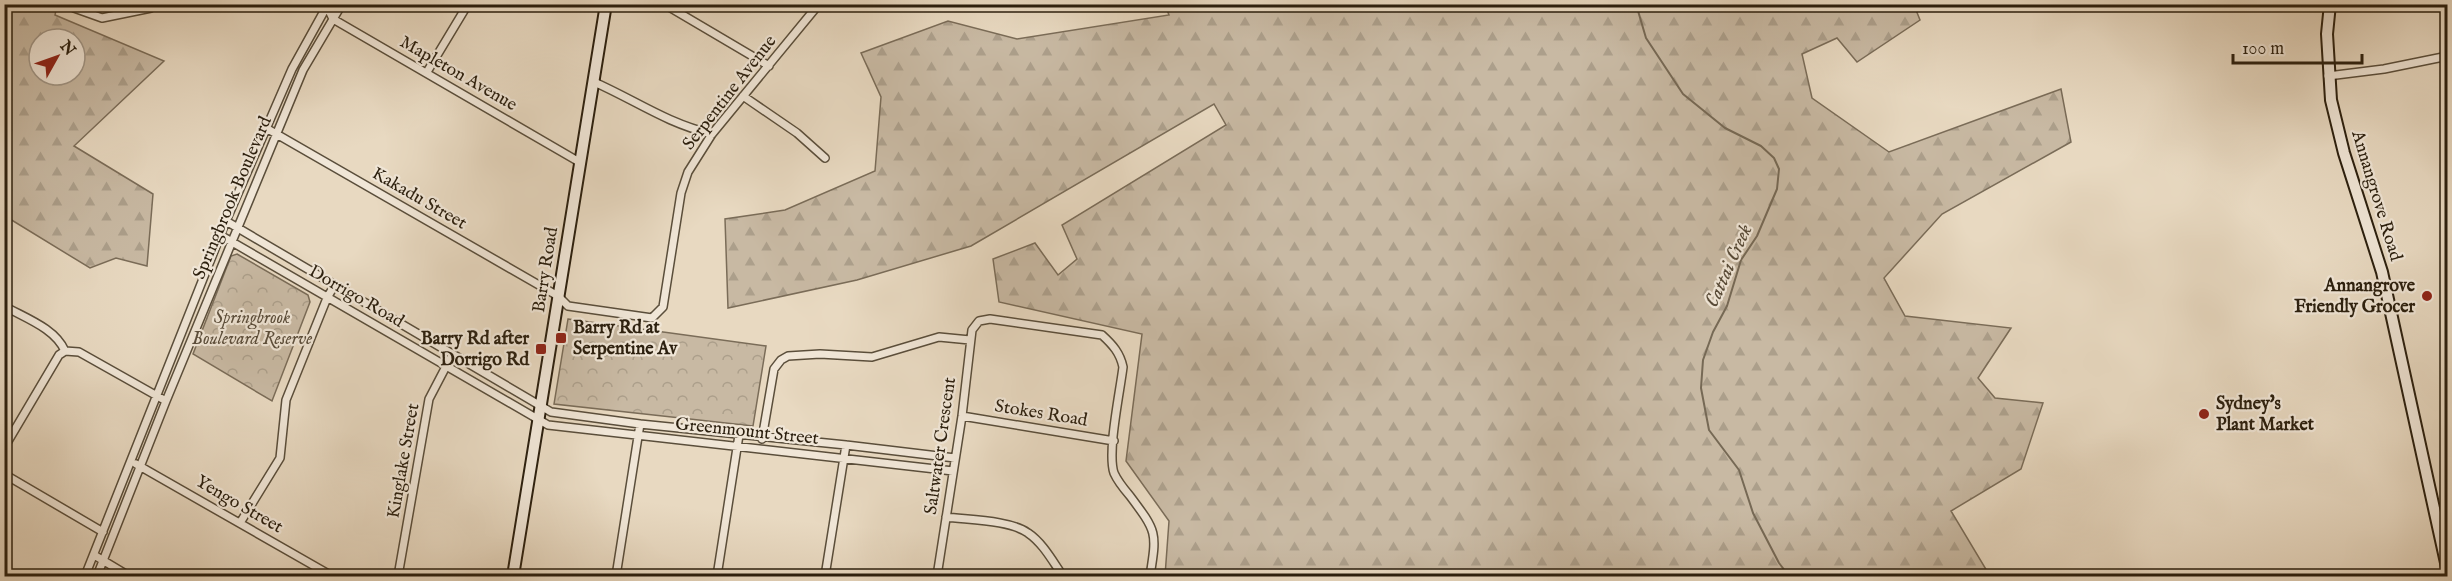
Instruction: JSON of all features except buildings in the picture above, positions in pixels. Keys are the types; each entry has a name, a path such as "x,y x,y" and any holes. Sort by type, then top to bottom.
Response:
{"street":[{"path":"74,8 102,18 151,8 155,4"},
{"name":"Springbrook Boulevard","path":"97,576 166,401 303,70 342,4"},
{"path":"427,72 468,4"},
{"name":"Barry Road","path":"513,576 606,4"},
{"path":"664,4 769,66"},
{"name":"Serpentine Avenue","path":"558,296 568,306 641,318 652,318 663,307 681,193 688,172 712,134 819,4"},
{"name":"Annangrove Road","path":"2330,4 2327,34 2328,76 2336,122 2382,272 2448,572"},
{"path":"327,5 333,19"},
{"name":"Springbrook Boulevard","path":"86,576 220,235 292,69 327,5"},
{"name":"Mapleton Avenue","path":"333,19 581,163"},
{"path":"2328,76 2384,69 2448,56"},
{"path":"594,82 652,113 712,134"},
{"path":"743,96 797,133 825,158"},
{"name":"Kakadu Street","path":"266,128 558,296"},
{"name":"Dorrigo Road","path":"226,222 542,407"},
{"name":"Dorrigo Road","path":"220,235 539,419"},
{"path":"240,523 280,458 286,400 334,286"},
{"path":"4,306 49,332 61,342 65,351"},
{"name":"Saltwater Crescent","path":"937,576 962,416 970,340 972,330 979,321 990,319 1102,335 1115,347 1123,367 1114,441"},
{"path":"760,448 774,369 781,360 788,356 819,354 872,357 934,338 970,340"},
{"path":"4,448 59,355 65,351 79,352 166,401"},
{"name":"Kinglake Street","path":"398,576 429,399 452,355"},
{"name":"Greenmount Street","path":"542,407 550,412 640,424 955,458"},
{"name":"Stokes Road","path":"962,416 1114,441"},
{"name":"Greenmount Street","path":"539,419 548,425 953,471"},
{"path":"616,576 640,424"},
{"path":"717,576 739,435"},
{"path":"1114,441 1112,460 1114,473 1149,521 1154,534 1155,545 1150,576"},
{"path":"825,576 846,445"},
{"name":"Yengo Street","path":"131,461 332,576"},
{"path":"4,474 103,532"},
{"path":"946,518 1013,526 1028,532 1041,545 1063,576"},
{"path":"94,555 129,576"}],"green space":[{"path":"4,5 57,5 55,15 83,27 27,27 27,87 87,87 87,29 164,61 74,146 153,194 147,266 116,258 90,268 5,216"},
{"path":"1165,5 1914,5 1920,20 1857,62 1837,38 1802,54 1812,98 1889,152 2061,89 2071,142 1942,214 1884,278 1905,316 2011,328 1978,378 1995,398 2043,403 2021,469 1951,511 1990,576 1165,576 1169,521 1126,461 1142,334 999,302 993,259 1035,243 1058,275 1077,259 1062,225 1226,125 1214,104 971,246 857,280 728,308 725,219 785,210 875,171 881,97 861,53 948,21 1017,39 1169,15"},
{"name":"Springbrook Boulevard Reserve","path":"237,254 308,295 310,302 272,401 193,354 231,256"},
{"path":"568,319 766,346 753,426 554,404"}],"waterway":[{"name":"Cattai Creek","path":"1636,4 1646,38 1683,94 1725,128 1761,146 1774,158 1779,169 1777,189 1757,236 1741,260 1727,306 1713,332 1703,360 1701,388 1709,430 1739,470 1753,513 1779,563 1789,576"}],"place":[{"name":"Annangrove Friendly Grocer","path":"2427,296"},
{"name":"Barry Rd at Serpentine Av","path":"561,338"},
{"name":"Barry Rd after Dorrigo Rd","path":"541,349"},
{"name":"Sydney's Plant Market","path":"2204,414"}]}
